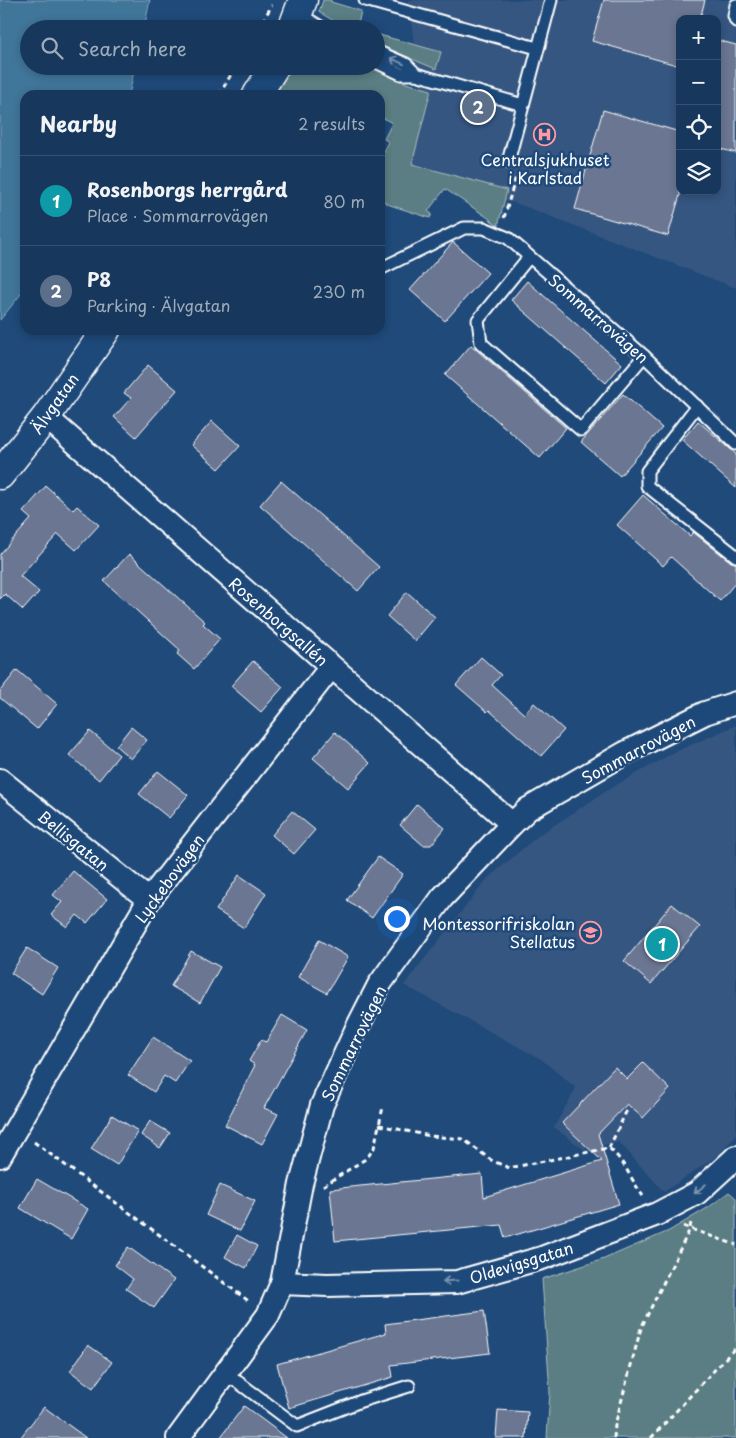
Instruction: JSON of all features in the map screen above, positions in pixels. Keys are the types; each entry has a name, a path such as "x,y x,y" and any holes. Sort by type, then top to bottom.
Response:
{"street":[{"path":"260,90 269,75"},
{"name":"Älvgatan","path":"0,475 46,417 103,335"},
{"name":"Rosenborgsallén","path":"46,417 512,824"},
{"name":"Lyckebovägen","path":"0,1156 8,1123 149,900 331,667"},
{"name":"Sommarrovägen","path":"178,1438 268,1315 282,1284 301,1184 322,1105 356,1030 379,986 442,898 528,809 625,753 705,713 736,703"},
{"name":"Bellisgatan","path":"0,780 149,900"},
{"name":"Oldevigsgatan","path":"282,1284 327,1285 457,1282 542,1258 657,1214 697,1193 736,1157"}],"lane":[{"path":"365,0 538,48"},
{"path":"508,162 551,0"},
{"path":"736,5 734,16 736,21"},
{"path":"385,55 406,64 416,74"},
{"path":"385,66 401,74 416,74 523,105"},
{"name":"Sommarrovägen","path":"385,267 464,228 484,228 508,238 644,356 736,444"},
{"path":"529,257 478,320 481,343 581,430 644,356"},
{"path":"697,406 647,471 647,486 736,556"},
{"path":"224,1375 238,1382 297,1426 361,1401 409,1386"}],"path":[{"path":"263,20 275,0"},
{"path":"222,90 231,75"},
{"path":"301,1184 324,1186 367,1158 374,1148 383,1107"},
{"path":"609,1148 627,1110"},
{"path":"8,1123 268,1315"},
{"path":"379,1125 430,1136 464,1139 490,1160 509,1168 609,1148"},
{"path":"609,1148 621,1158 634,1183 657,1214 690,1229 736,1245"},
{"path":"614,1438 615,1424 641,1328 690,1229 697,1193"},
{"path":"651,1438 736,1347"}],"shaded area":[{"path":"0,0 150,0 146,20 20,20 20,75 133,75 130,90 20,90 20,295 0,320"},
{"name":"Centralsjukhuset i Karlstad","path":"408,0 736,0 736,288 521,205 400,170 422,100"},
{"name":"Montessorifriskolan Stellatus","path":"736,725 736,1135 718,1155 664,1192 619,1142 583,1149 554,1127 576,1088 541,1059 404,985 488,878 539,835 611,788 675,752"}],"green space":[{"path":"323,0 331,0 331,2 361,11 359,20 332,20 319,12"},
{"path":"385,36 441,52 436,69 385,48"},
{"path":"385,73 406,83 431,90 412,164 507,190 498,226 445,189 428,211 432,214 430,218 385,202 385,150 389,142 385,140 385,137 392,123 385,119 385,90 276,90 284,75 385,75"},
{"path":"729,1192 736,1198 736,1438 547,1438 550,1392 542,1279 604,1259 669,1231 709,1207"}],"building":[{"path":"604,0 705,0 701,15 676,15 676,65 592,41"},
{"path":"721,41 736,45 736,153 721,149"},
{"path":"603,110 676,131 676,195 680,195 668,236 575,209"},
{"path":"453,242 488,273 445,321 410,290"},
{"path":"527,281 622,364 606,383 511,300"},
{"path":"471,345 566,428 540,458 445,375"},
{"path":"148,365 177,390 136,437 114,417 131,398 124,393"},
{"path":"623,394 662,428 620,476 581,442"},
{"path":"212,421 240,446 219,469 191,445"},
{"path":"698,421 736,454 736,488 682,440"},
{"path":"281,481 379,567 358,591 260,505"},
{"path":"46,486 73,510 77,506 99,525 76,550 58,534 20,576 39,592 23,610 5,594 0,599 0,554 31,519 23,512"},
{"path":"643,495 690,536 693,532 731,562 736,563 736,582 720,601 671,557 663,566 617,525"},
{"path":"129,554 205,622 203,624 220,639 194,669 177,654 180,650 104,581"},
{"path":"407,592 435,617 415,641 387,616"},
{"path":"481,657 501,675 492,685 524,714 534,703 564,730 541,756 489,710 487,712 456,685"},
{"path":"253,661 283,687 261,712 231,686"},
{"path":"17,670 57,704 37,729 0,698 0,691"},
{"path":"131,727 147,740 131,759 116,746"},
{"path":"90,731 119,755 99,780 69,755"},
{"path":"335,732 370,763 348,788 313,758"},
{"path":"158,771 188,795 169,818 139,794"},
{"path":"417,804 445,828 431,845 423,845 400,825"},
{"path":"292,811 315,830 294,854 272,835"},
{"path":"378,857 403,874 372,918 347,900"},
{"path":"73,871 107,899 87,923 77,915 67,927 51,915 62,902 53,895"},
{"path":"239,875 266,893 244,928 216,910"},
{"path":"672,904 700,927 651,984 624,961"},
{"path":"319,940 348,957 327,993 298,977"},
{"path":"27,948 58,968 42,994 11,973"},
{"path":"191,951 220,967 200,1003 171,986"},
{"path":"282,1015 307,1030 264,1108 278,1114 262,1144 225,1125 255,1065 249,1061 261,1040 266,1042"},
{"path":"153,1037 190,1061 175,1083 164,1076 154,1092 128,1075"},
{"path":"643,1063 670,1089 643,1118 627,1104 598,1134 619,1204 505,1238 501,1225 335,1241 330,1189 482,1174 484,1197 602,1161 562,1123 615,1067 627,1079"},
{"path":"112,1115 138,1131 117,1165 91,1149"},
{"path":"150,1121 170,1133 160,1148 141,1135"},
{"path":"37,1179 88,1209 71,1239 20,1208"},
{"path":"220,1185 255,1201 240,1231 206,1215"},
{"path":"237,1235 257,1246 246,1268 225,1257"},
{"path":"128,1247 174,1280 154,1308 126,1289 133,1279 115,1265"},
{"path":"484,1311 490,1353 391,1365 393,1377 289,1408 277,1364 386,1333 385,1324"},
{"path":"88,1345 112,1362 93,1388 70,1371"},
{"path":"244,1406 287,1438 220,1438"},
{"path":"44,1407 86,1438 20,1438"},
{"path":"498,1410 528,1412 526,1438 496,1438"}],"place":[{"name":"P8","path":"478,107"},
{"name":"Centralsjukhuset i Karlstad","path":"545,135"},
{"name":"Montessorifriskolan Stellatus","path":"591,932"},
{"name":"Rosenborgs herrgård","path":"662,944"}]}
